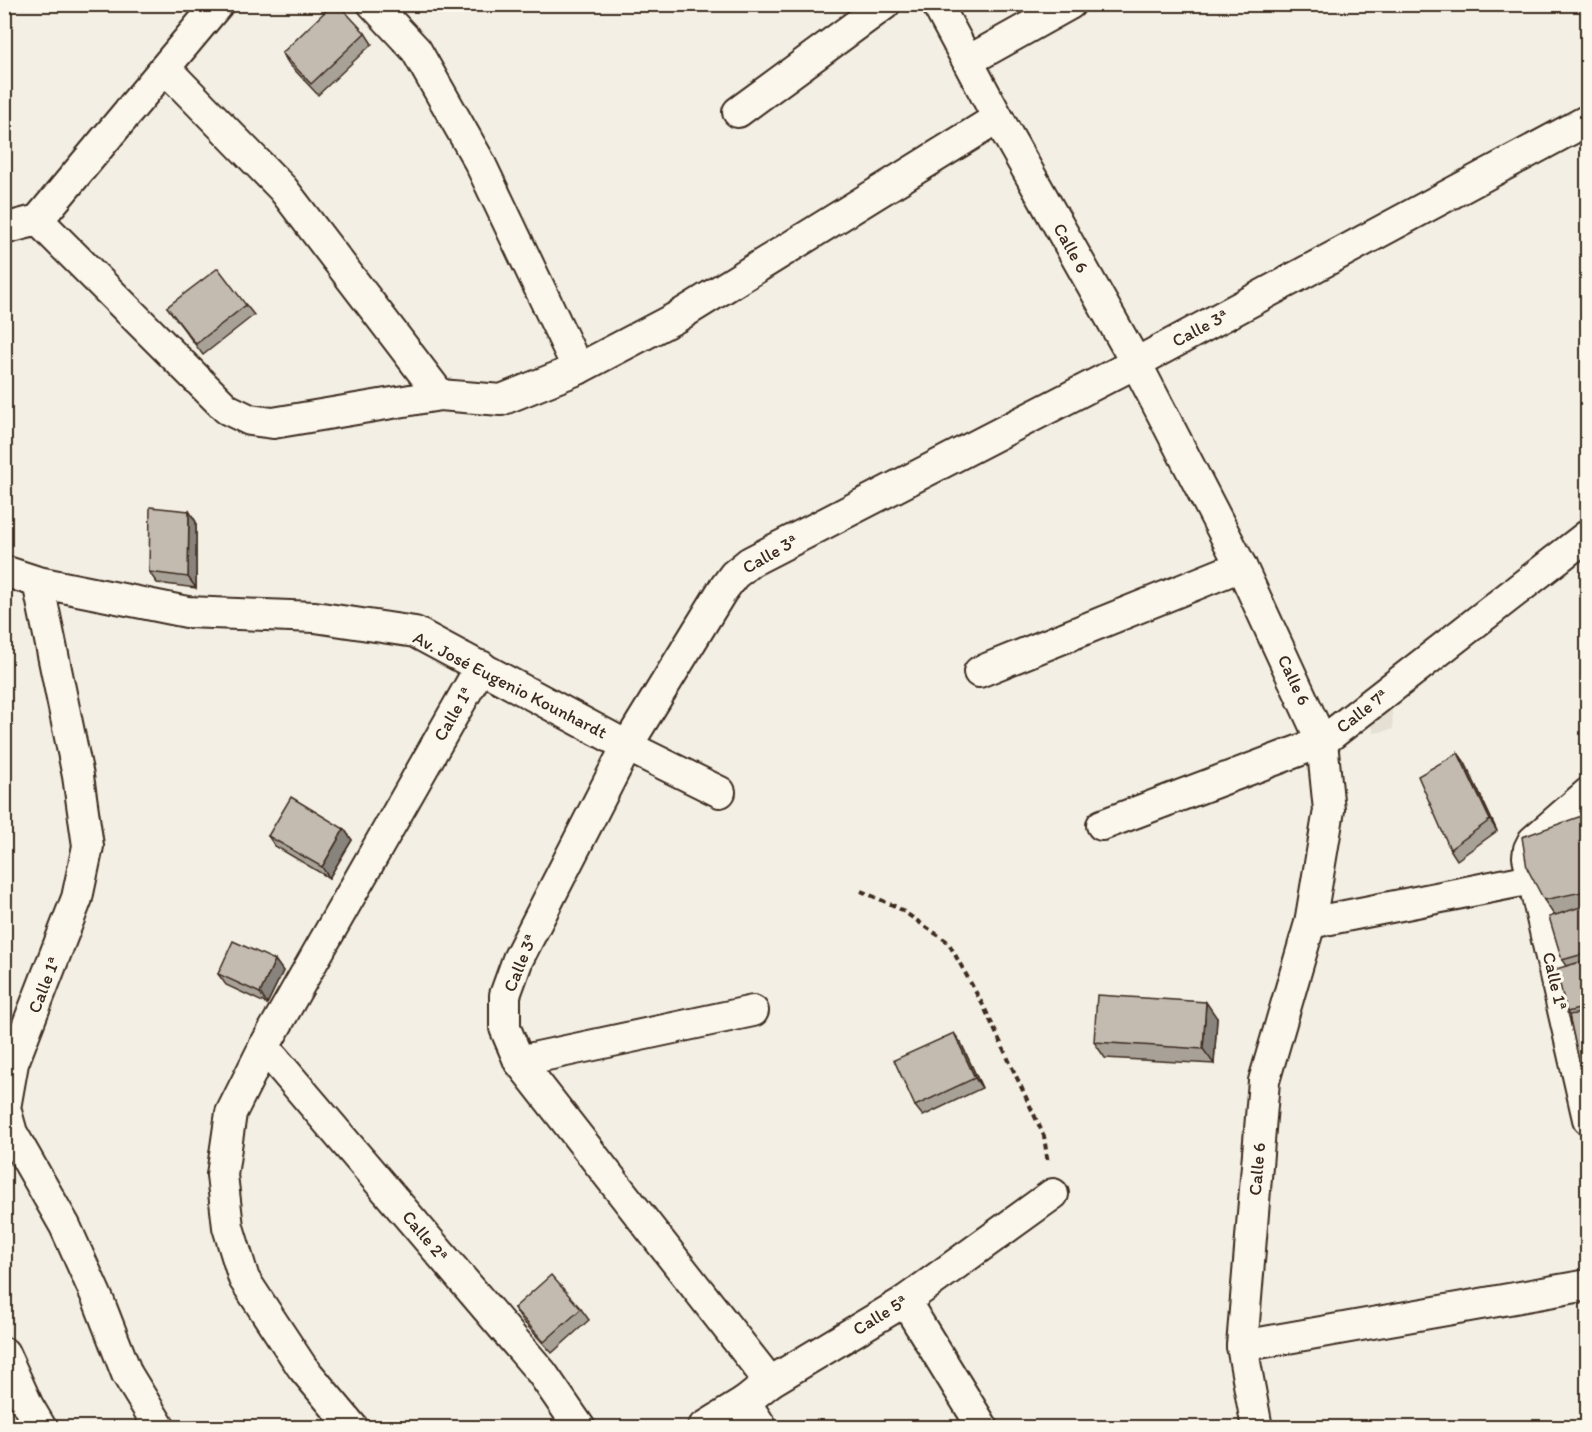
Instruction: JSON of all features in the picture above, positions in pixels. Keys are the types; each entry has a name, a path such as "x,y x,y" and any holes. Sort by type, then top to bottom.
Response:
{"street":[{"path":"4,229 38,220 218,4"},
{"path":"373,4 416,50 479,161 578,369"},
{"path":"738,112 885,4"},
{"name":"Calle 6","path":"937,4 998,118 1136,363 1241,566 1322,742 1329,810 1310,924 1264,1081 1242,1346 1257,1428"},
{"path":"968,62 1071,4"},
{"path":"165,68 283,189 440,395"},
{"path":"38,220 227,409 250,420 273,423 440,395 501,400 578,369 677,317 998,118"},
{"name":"Calle 3ª","path":"770,1382 519,1061 505,1028 505,995 518,959 627,746 722,591 734,575 750,562 1136,363 1587,120"},
{"name":"Calle 7ª","path":"1102,825 1322,742 1587,535"},
{"path":"979,672 1241,566"},
{"name":"Av. José Eugenio Kounhardt","path":"4,571 38,582 187,612 315,617 415,632 627,746 720,792"},
{"name":"Calle 1ª","path":"38,582 78,776 88,846 77,898 13,1063 5,1108 8,1131 65,1226 99,1302 127,1374 160,1428"},
{"name":"Calle 1ª","path":"353,1428 302,1367 244,1279 228,1227 222,1175 231,1113 264,1047 481,666"},
{"name":"Calle 1ª","path":"1587,793 1533,841 1528,857 1587,1119"},
{"path":"1310,924 1532,879"},
{"path":"519,1061 753,1011"},
{"name":"Calle 2ª","path":"264,1047 542,1373 580,1428"},
{"name":"Calle 5ª","path":"703,1428 745,1402 770,1382 905,1301 1053,1194"},
{"path":"1242,1346 1587,1285"},
{"path":"905,1301 983,1428"},
{"path":"4,1353 27,1406 41,1428"},
{"path":"745,1402 762,1428"}],"path":[{"path":"861,891 897,907 948,942 984,1007 1044,1136 1053,1194"}],"shaded area":[{"path":"1391,700 1393,729 1374,733 1367,711"}],"building":[{"path":"333,4 338,4 365,33 311,84 282,53"},
{"path":"218,268 246,305 196,344 167,307"},
{"path":"150,507 189,511 188,577 149,572"},
{"path":"1458,753 1490,820 1450,849 1418,776"},
{"path":"291,797 344,829 322,867 268,836"},
{"path":"1587,814 1587,891 1544,900 1527,868 1522,837"},
{"path":"1587,905 1587,953 1562,960 1549,917"},
{"path":"233,941 275,960 260,993 218,974"},
{"path":"1587,960 1587,1007 1567,1012 1556,969"},
{"path":"1097,995 1206,1002 1203,1049 1094,1042"},
{"path":"1587,1012 1587,1058 1579,1060 1569,1015"},
{"path":"954,1033 975,1078 915,1106 894,1060"},
{"path":"551,1275 581,1309 544,1342 514,1308"}]}
